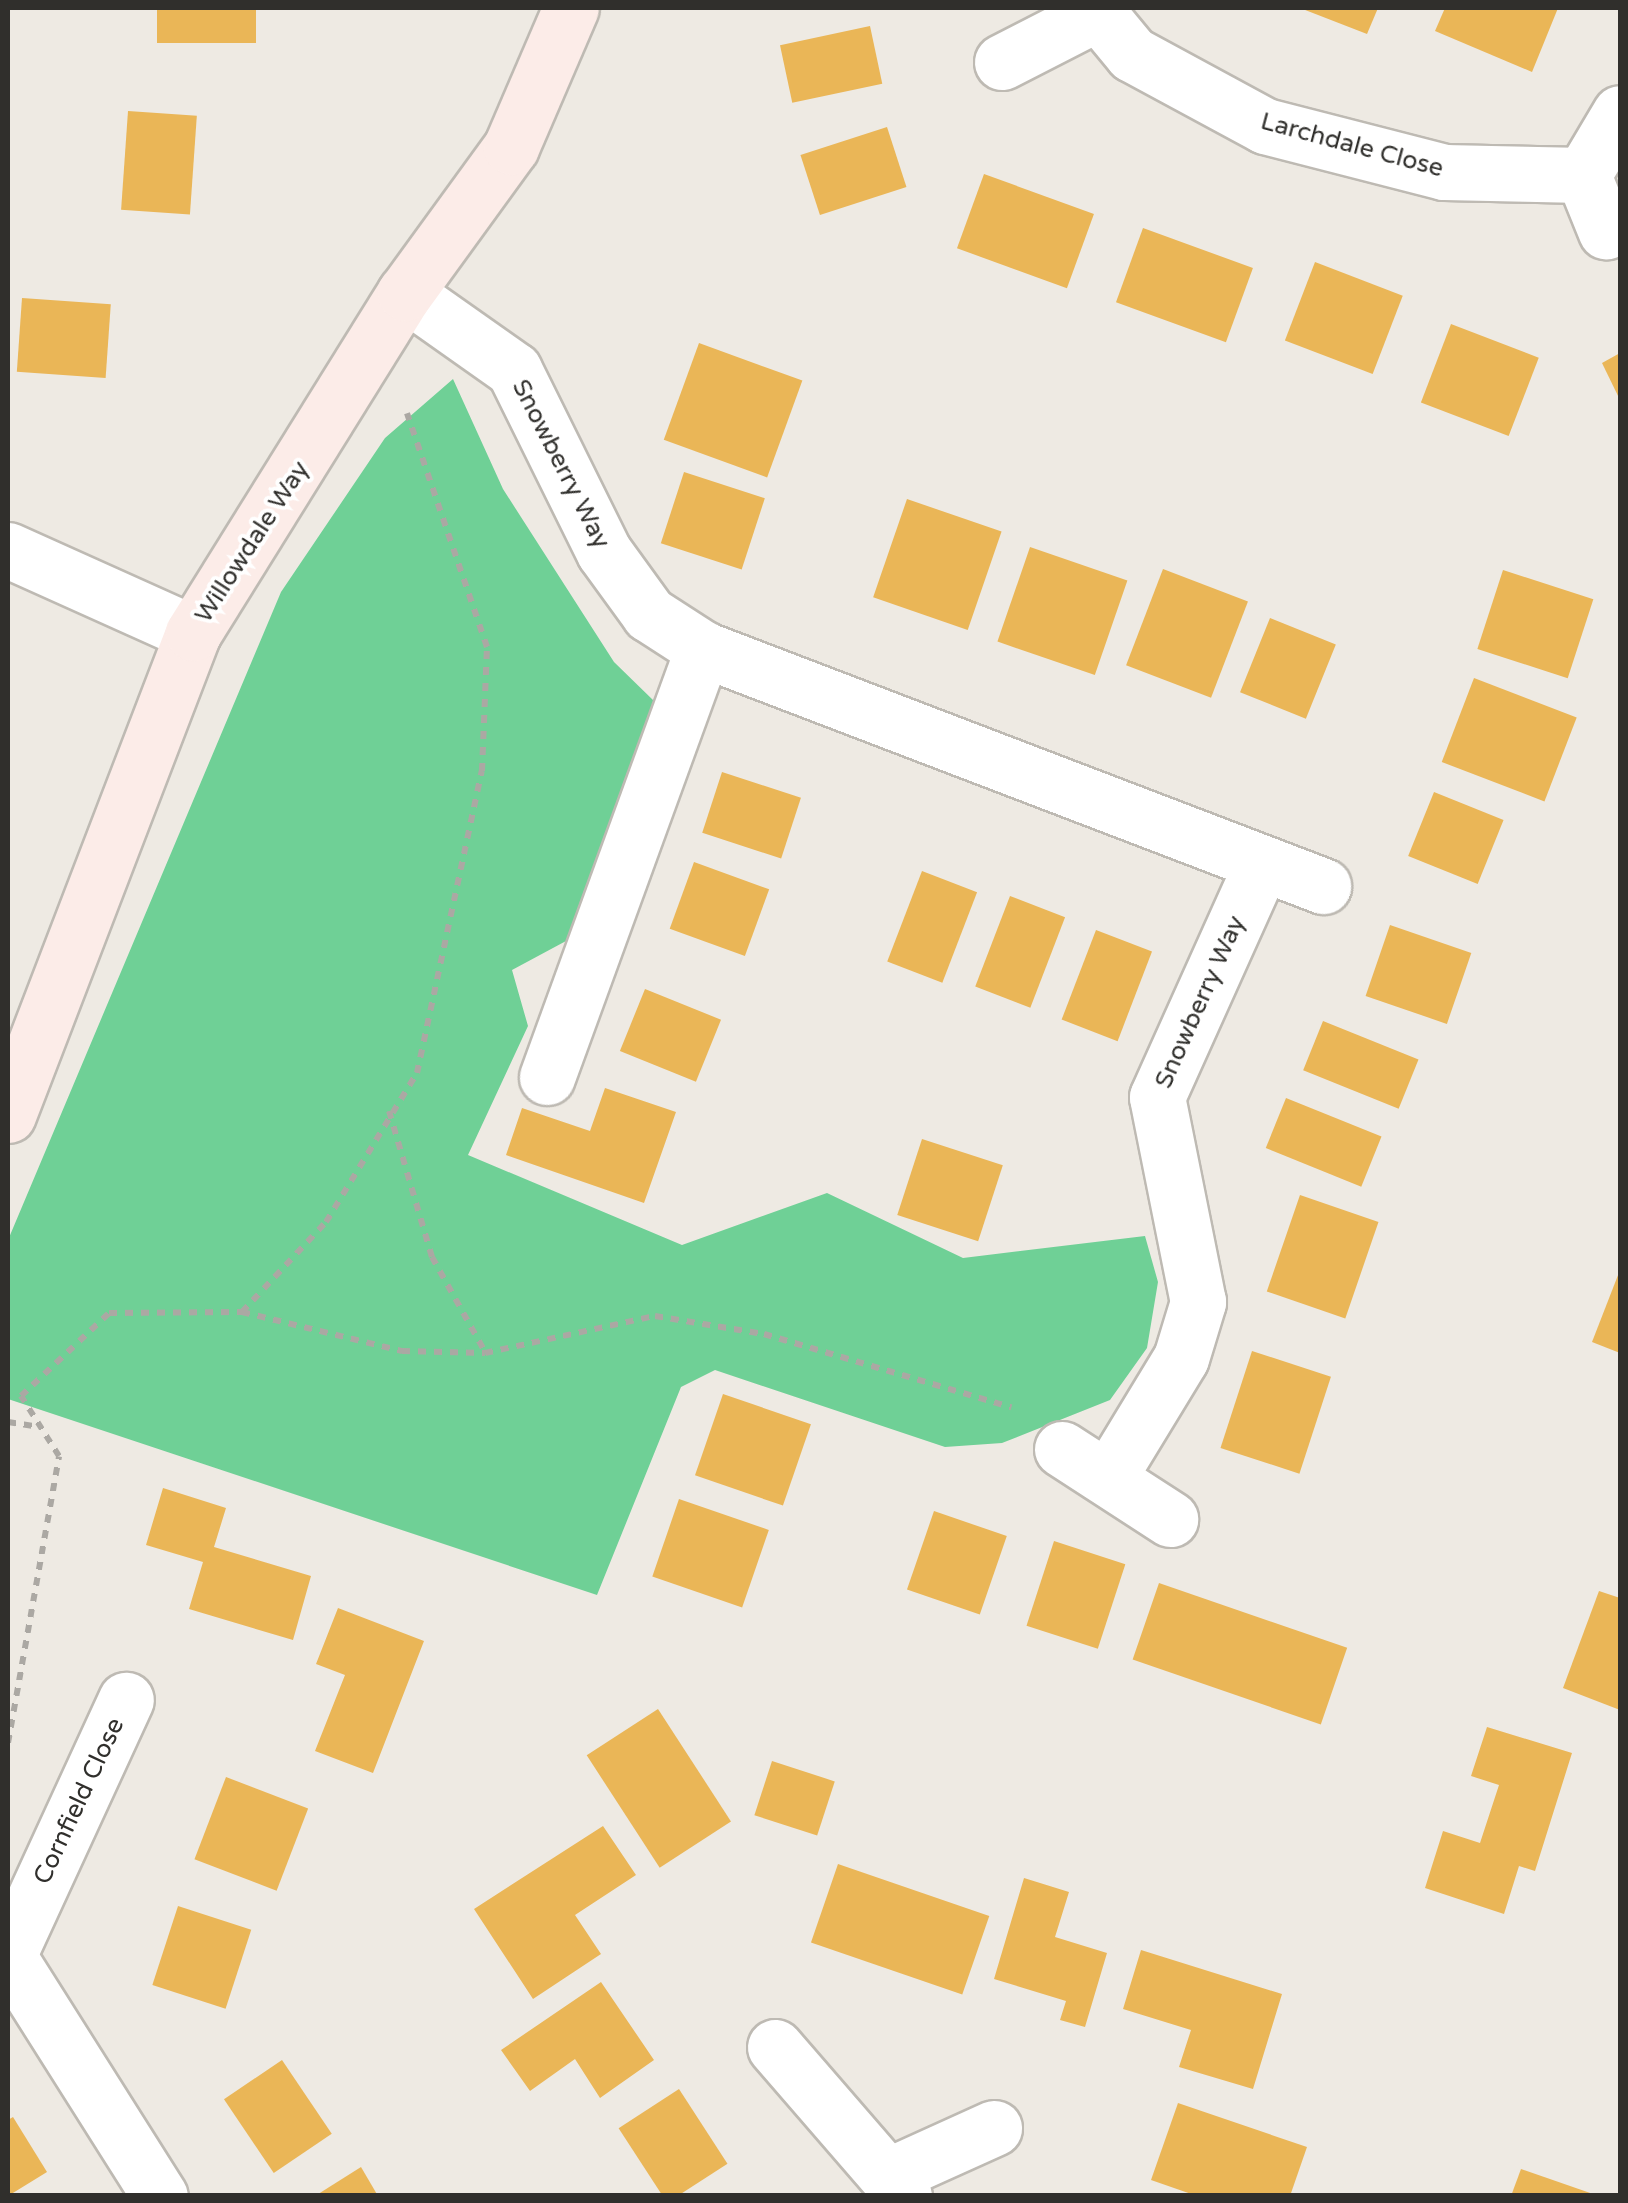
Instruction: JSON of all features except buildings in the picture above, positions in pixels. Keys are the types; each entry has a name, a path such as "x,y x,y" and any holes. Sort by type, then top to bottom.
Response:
{"street":[{"name":"Willowdale Way","path":"8,1116 194,633 383,341 405,292 511,147 571,8"},
{"name":"Larchdale Close","path":"1002,62 1094,11 1132,54 1265,126 1444,172 1583,175"},
{"path":"1606,232 1583,175 1620,112"},
{"name":"Snowberry Way","path":"405,292 514,370 604,552 649,614 703,650 1323,886"},
{"path":"8,550 194,633"},
{"path":"547,1078 703,650"},
{"name":"Snowberry Way","path":"1108,1478 1181,1358 1198,1302 1157,1096 1262,863"},
{"path":"1062,1449 1170,1519"},
{"name":"Cornfield Close","path":"126,1700 8,1956 160,2196"},
{"path":"775,2048 898,2185 994,2128"}],"path":[{"path":"242,1312 326,1222 389,1111 418,1073 478,790 487,647 383,341"},
{"path":"389,1111 432,1257 486,1354"},
{"path":"8,1743 59,1456 21,1396 108,1313 242,1312 402,1350 486,1354 655,1316 764,1334 1008,1405 1062,1449"},
{"path":"8,1422 40,1427"}],"green space":[{"path":"453,379 503,489 614,662 654,701 566,941 512,970 528,1026 468,1155 682,1245 827,1193 963,1258 1145,1236 1158,1282 1147,1348 1110,1400 1002,1443 945,1447 715,1370 681,1387 597,1595 8,1399 8,1240 281,592 385,438"}]}
